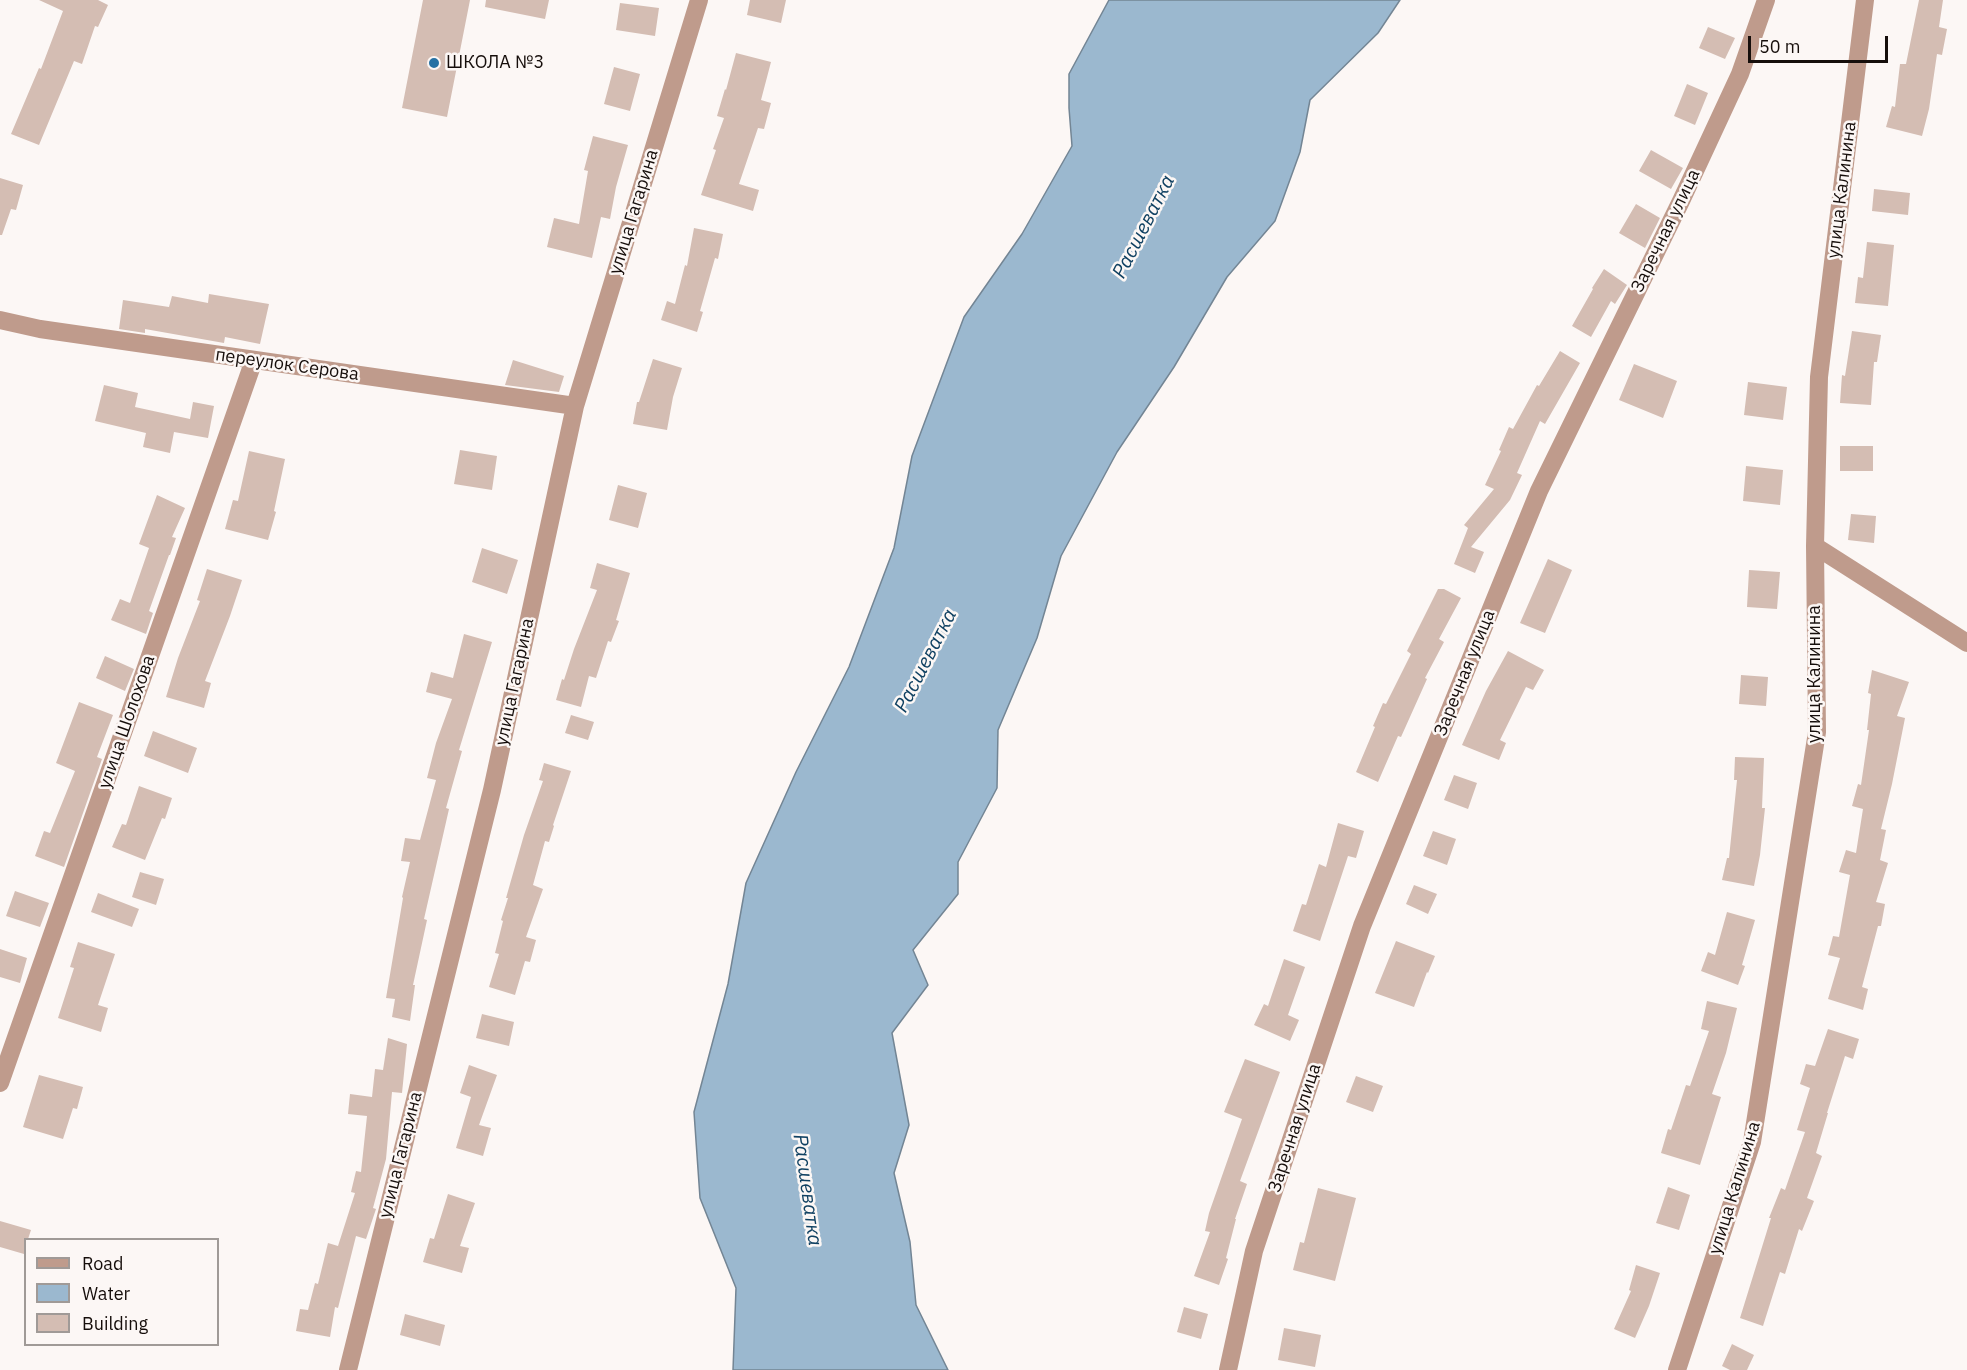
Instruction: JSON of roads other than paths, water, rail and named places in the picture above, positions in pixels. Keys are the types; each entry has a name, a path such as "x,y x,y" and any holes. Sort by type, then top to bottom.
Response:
{"street":[{"name":"улица Гагарина","path":"348,1370 492,790 575,406 699,0"},
{"name":"Заречная улица","path":"1227,1370 1254,1251 1362,926 1539,491 1681,201 1740,74 1766,0"},
{"name":"улица Калинина","path":"1677,1370 1752,1142 1817,732 1815,546 1819,377 1865,0"},
{"name":"переулок Серова","path":"0,320 40,329 575,406"},
{"name":"улица Шолохова","path":"0,1083 254,360"},
{"path":"1815,546 1967,643"}],"water":[{"name":"Расшеватка","path":"1109,0 1400,0 1378,33 1310,100 1300,152 1275,221 1227,277 1174,367 1117,452 1061,556 1037,638 998,730 997,788 958,862 958,894 913,950 928,985 892,1033 909,1125 894,1173 910,1242 916,1305 948,1370 733,1370 736,1288 700,1198 694,1112 728,984 746,883 796,772 849,667 894,548 912,456 964,317 1022,234 1072,146 1069,74"}],"place":[{"name":"ШКОЛА №3","path":"434,63"}]}
